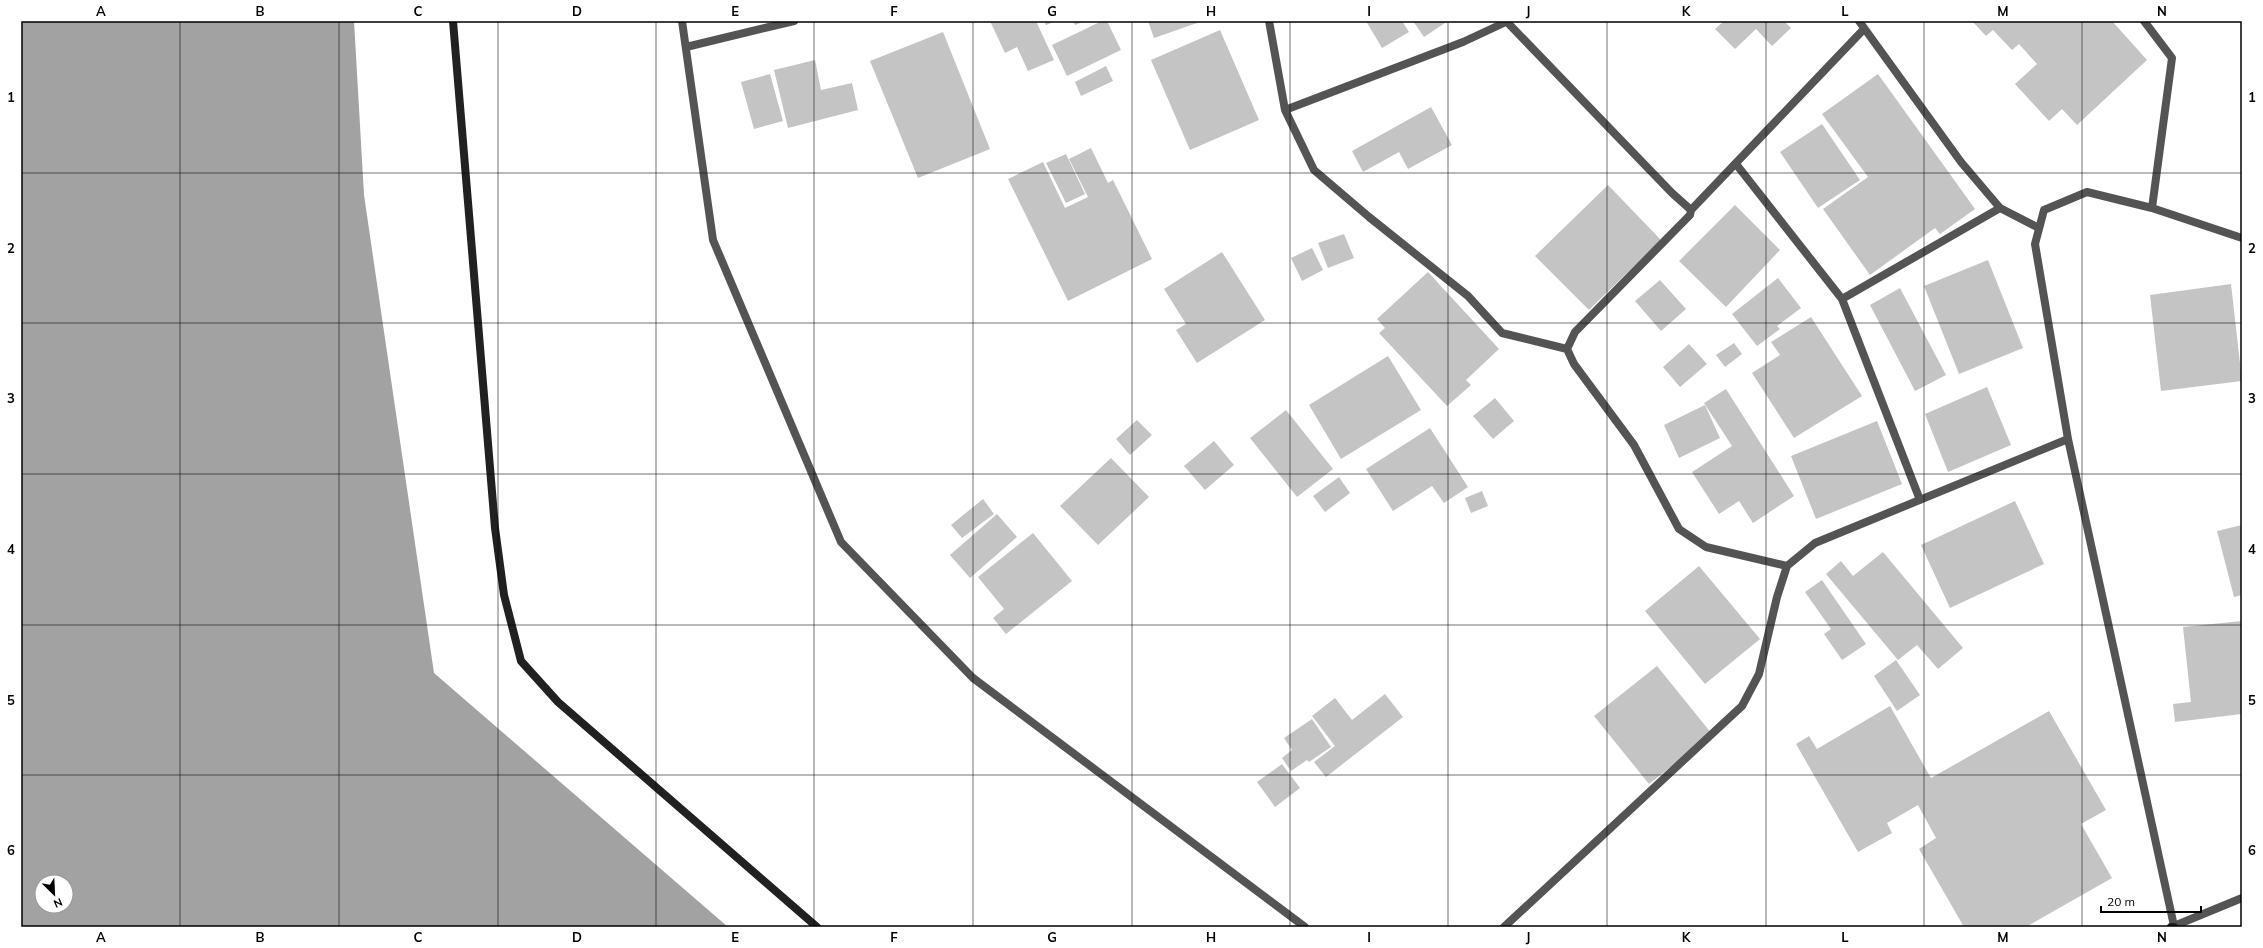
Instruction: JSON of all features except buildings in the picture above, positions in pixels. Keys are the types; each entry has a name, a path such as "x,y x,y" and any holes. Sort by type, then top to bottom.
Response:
{"street":[{"path":"453,21 495,528 504,595 521,661 558,702 817,927"},
{"path":"682,21 713,240 841,542 973,678 1305,927"},
{"path":"686,47 794,21"},
{"path":"1269,21 1285,110 1314,170 1369,217 1468,296 1502,333 1567,349"},
{"path":"1285,110 1463,42 1508,21 1672,194 1691,210"},
{"path":"1859,21 1961,162 2000,208 2039,228"},
{"path":"2144,21 2172,58 2152,208"},
{"path":"1567,349 1575,332 1690,215 1691,210 1864,29"},
{"path":"1736,164 1842,299 1920,500"},
{"path":"2242,238 2152,208 2087,192 2044,210 2035,244 2068,440 2173,927 2242,898"},
{"path":"1842,299 2000,208"},
{"path":"1567,349 1574,364 1634,445 1679,529 1706,547 1787,566"},
{"path":"1504,927 1742,706 1759,674 1777,597 1787,566 1815,543 2068,440"}],"shaded area":[{"path":"21,21 354,21 364,195 434,673 728,927 21,927"}]}
